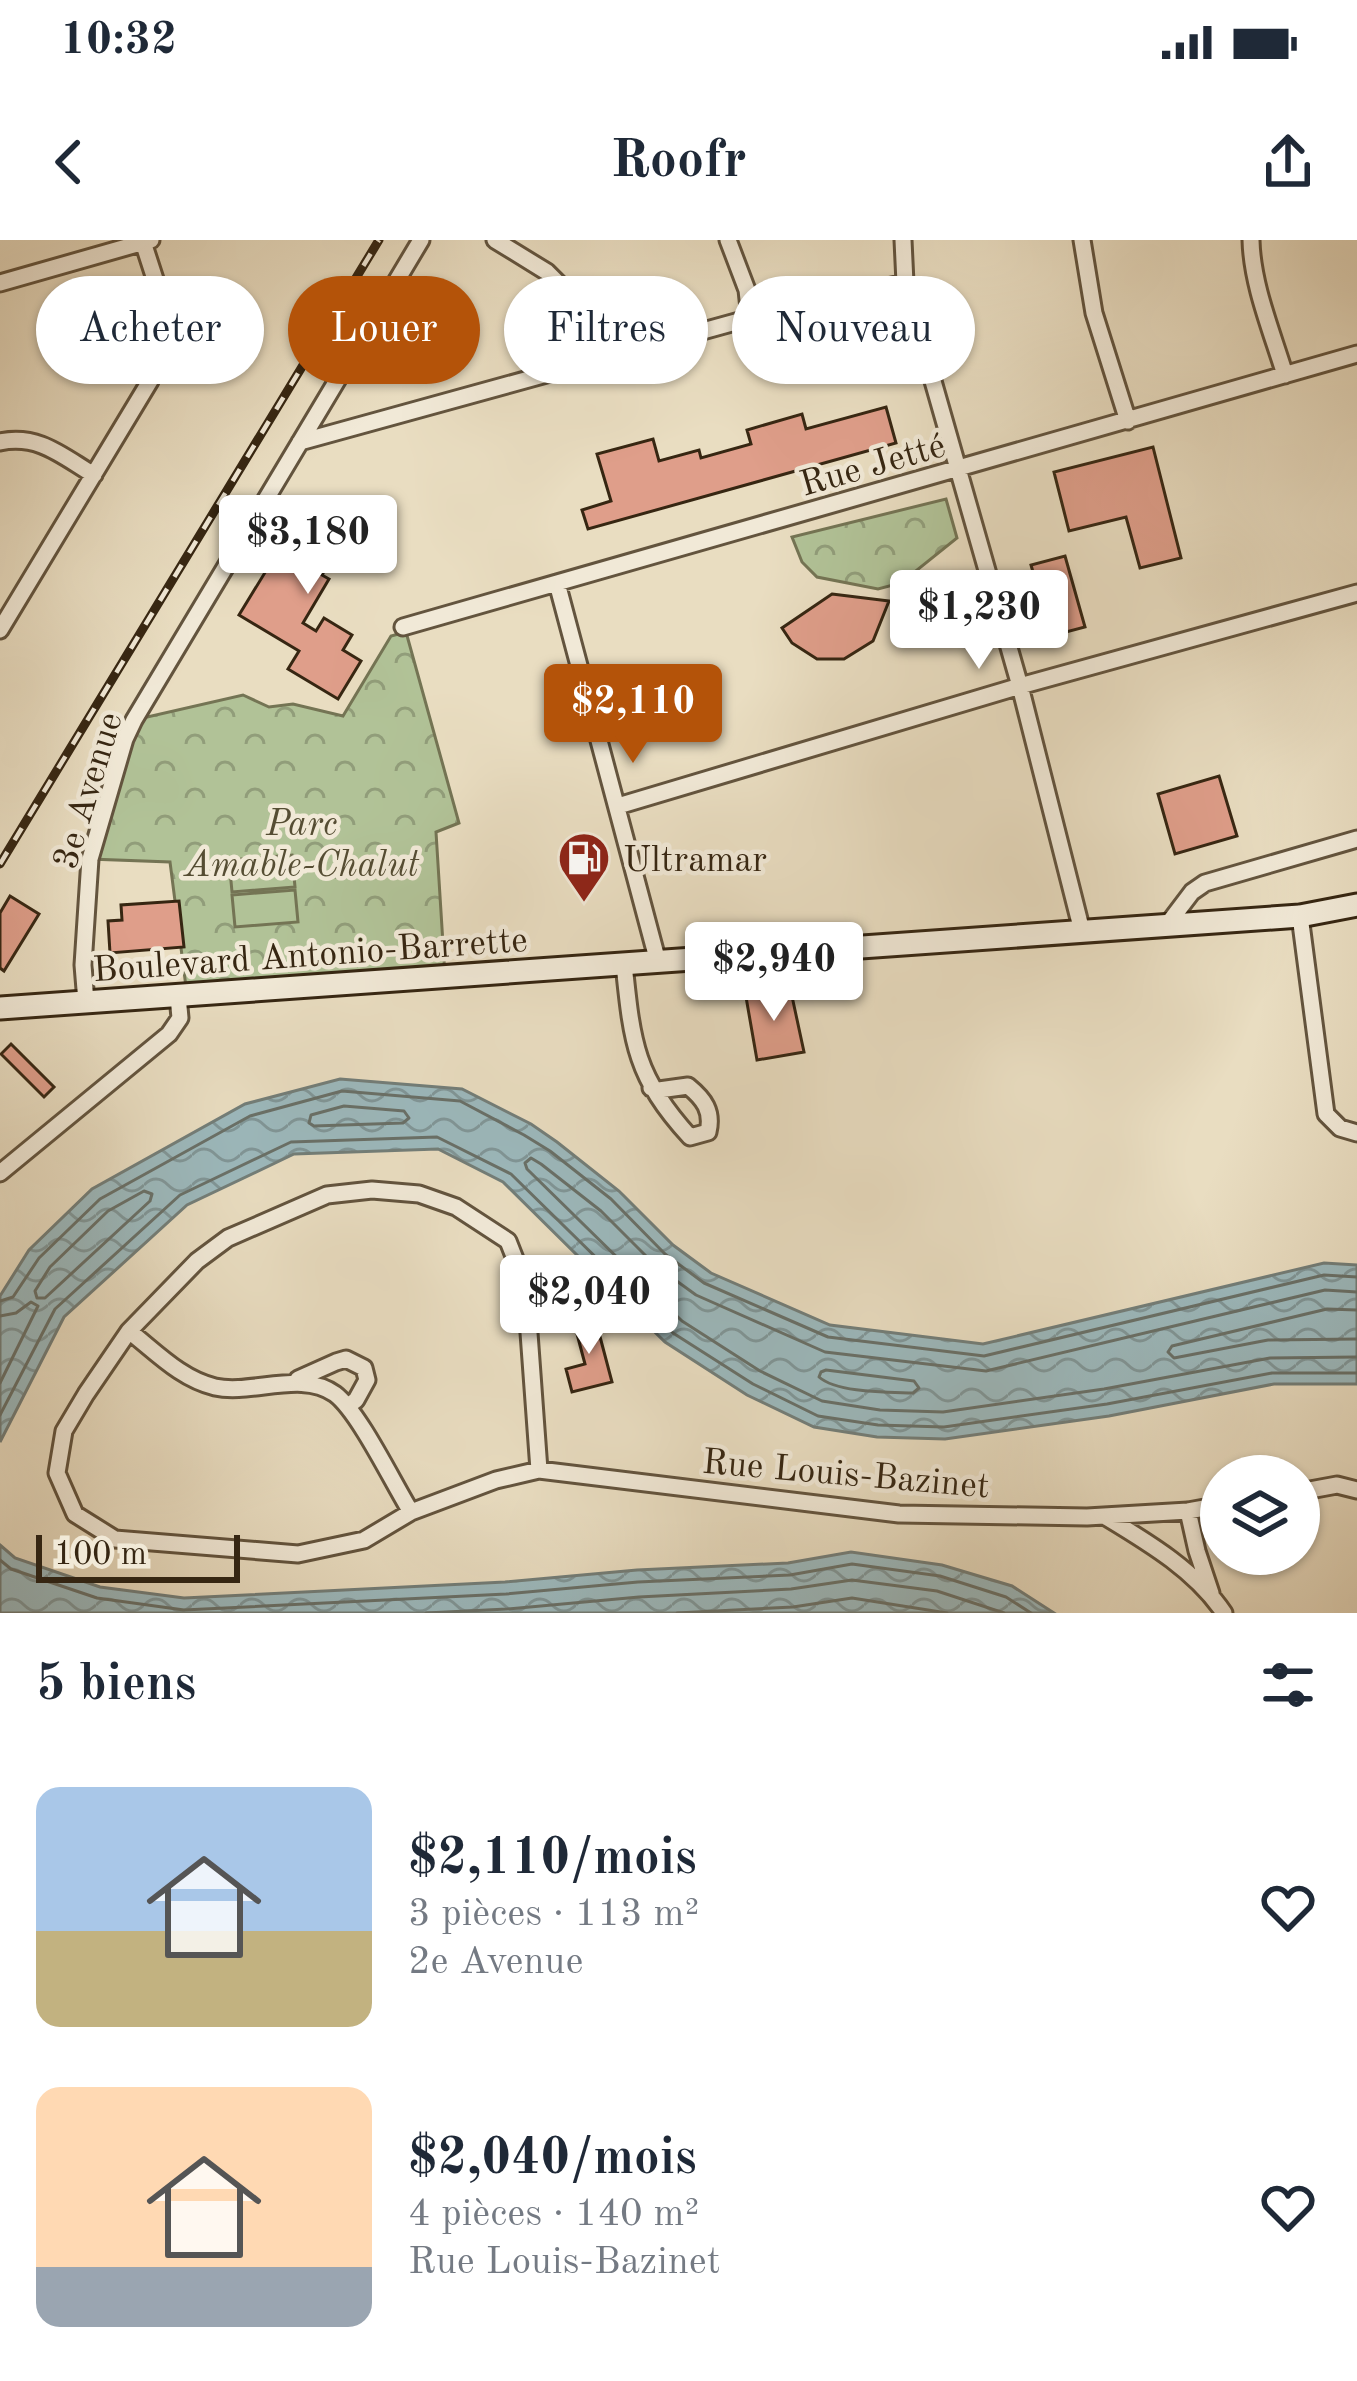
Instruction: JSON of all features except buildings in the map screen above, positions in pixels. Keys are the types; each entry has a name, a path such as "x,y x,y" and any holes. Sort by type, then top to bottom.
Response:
{"street":[{"name":"3e Avenue","path":"86,1002 83,965 90,859 125,739 422,240"},
{"path":"495,240 551,276"},
{"path":"728,240 742,276"},
{"path":"903,240 905,276"},
{"path":"1082,240 1094,313 1128,421"},
{"path":"1251,240 1251,257 1286,375"},
{"path":"0,283 147,241 165,310 165,345 150,381 0,630"},
{"name":"Rue Jetté","path":"403,627 1357,354"},
{"path":"301,442 512,384"},
{"path":"932,384 1020,686 1082,931"},
{"path":"0,442 31,440 94,475"},
{"path":"557,584 658,962"},
{"path":"618,806 1020,686 1357,593"},
{"path":"1166,925 1205,883 1357,839"},
{"name":"Boulevard Antonio-Barrette","path":"0,1008 1300,916 1357,905"},
{"path":"1300,916 1326,1114 1349,1130"},
{"path":"625,964 631,1028 651,1088"},
{"path":"0,1173 169,1034 180,1018 178,996"},
{"name":"Rue Louis-Bazinet","path":"539,1470 534,1378 520,1269 508,1241 457,1207 419,1194 373,1190 327,1195 228,1238 197,1261 129,1331 64,1431 57,1473 75,1514 115,1539 298,1554 364,1540 411,1512 496,1480 539,1470 899,1514 1103,1515 1200,1508"},
{"path":"129,1331 190,1380 220,1388 284,1384 346,1360 364,1368 368,1380 348,1406"},
{"path":"284,1384 315,1385 332,1391 348,1406 411,1512"},
{"path":"1320,1488 1337,1485 1357,1490"},
{"path":"1187,1510 1212,1596"},
{"path":"1103,1515 1156,1547 1212,1596 1224,1613"}],"green space":[{"path":"946,499 957,538 901,583 878,589 817,577 802,562 792,537"},
{"name":"Parc Amable-Chalut","path":"406,632 459,823 436,832 445,976 186,987 170,862 90,859 134,720 243,695 269,707 293,704 343,716 391,636"},
{"path":"292,855 295,887 232,892 229,860"},
{"path":"295,890 298,922 235,927 232,895"}],"water":[{"path":"340,1079 462,1089 557,1142 711,1273 830,1325 983,1344 1324,1263 1357,1265 1357,1384 1274,1384 1109,1416 945,1439 877,1437 814,1427 747,1395 665,1342 503,1182 438,1149 294,1154 187,1205 64,1317 0,1442 0,1296 29,1250 92,1189 245,1104"},
{"path":"0,1545 15,1558 100,1587 184,1598 788,1563 851,1552 942,1565 1012,1586 1054,1613 0,1613"}],"railway":[{"path":"0,864 379,240"}],"place":[{"name":"Ultramar","path":"584,904"}]}
